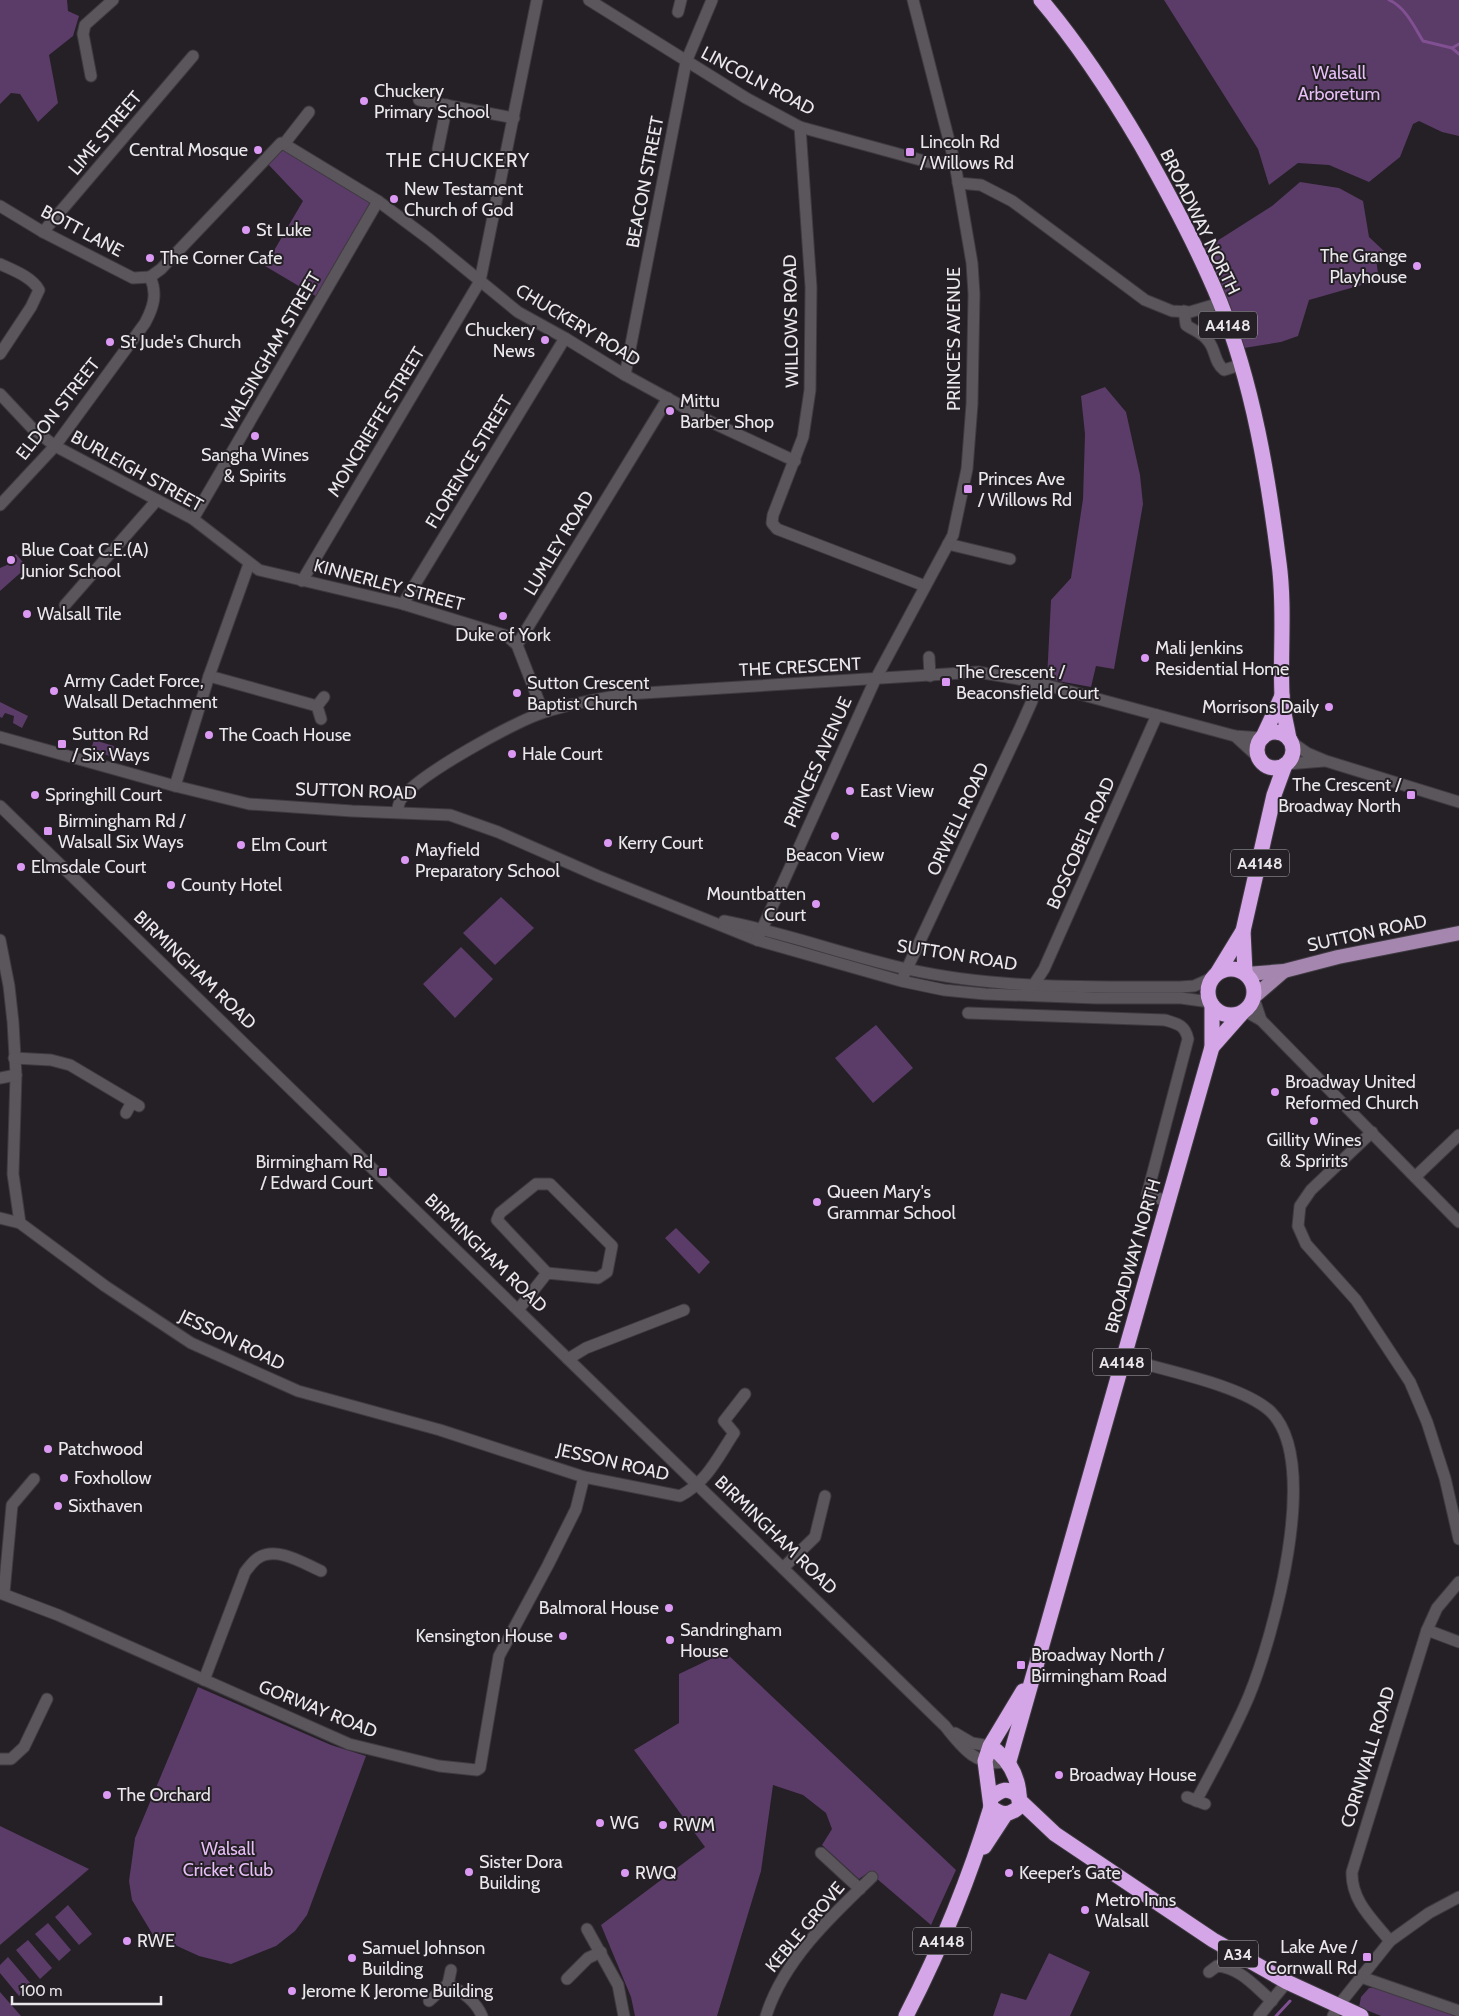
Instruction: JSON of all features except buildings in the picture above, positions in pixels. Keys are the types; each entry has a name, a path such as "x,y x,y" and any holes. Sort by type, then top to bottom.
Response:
{"highway":[{"name":"BROADWAY NORTH","path":"1041,0 1061,24 1113,97 1163,183 1194,244 1220,303 1257,427 1280,566 1282,696 1290,740"},
{"name":"BROADWAY NORTH","path":"1262,738 1282,696"},
{"path":"1276,732 1290,740 1293,750 1274,795 1258,747 1262,738 1276,732"},
{"path":"1263,762 1279,767 1286,764"},
{"name":"A4148","path":"1211,1004 1208,986 1242,931 1274,795"},
{"name":"A4148","path":"1242,931 1246,973 1254,984 1249,1005"},
{"path":"1215,975 1233,968 1246,973"},
{"name":"BROADWAY NORTH","path":"1009,1761 1212,1048 1211,1004"},
{"path":"1211,1004 1226,1014 1249,1005"},
{"name":"BROADWAY NORTH","path":"1212,1048 1249,1005"},
{"name":"BROADWAY NORTH","path":"985,1761 990,1746 1032,1676"},
{"path":"990,1746 1009,1761 1017,1784 1019,1798 1018,1807 1007,1814 991,1803 1003,1790 1011,1790 1019,1798"},
{"name":"A4148","path":"906,2016 953,1918 974,1864 991,1803 985,1761"},
{"name":"A34","path":"1019,1798 1055,1834"},
{"name":"A4148","path":"974,1864 1007,1814"},
{"name":"A34","path":"1007,1814 1055,1834 1214,1940 1336,2011 1361,2016"}],"main road":[{"name":"SUTTON ROAD","path":"1246,973 1284,971 1459,933"},
{"name":"SUTTON ROAD","path":"1249,1005 1284,971"}],"street":[{"path":"91,76 83,34 85,25 112,0"},
{"name":"MONCRIEFFE STREET","path":"302,581 480,281 537,0"},
{"name":"LINCOLN ROAD","path":"589,0 686,62 746,98 800,127 928,162 954,164"},
{"path":"678,12 680,0"},
{"name":"BEACON STREET","path":"625,375 686,62 712,0"},
{"name":"PRINCE'S AVENUE","path":"913,0 958,183 972,263 974,294 972,404 966,469 953,535 925,586"},
{"name":"LIME STREET","path":"43,232 193,56"},
{"path":"419,100 514,118"},
{"path":"438,149 447,105"},
{"path":"150,277 161,269 281,143 284,144 302,116"},
{"name":"WILLOWS ROAD","path":"800,127 811,287 812,346 810,390 802,437 772,522 778,529 925,586"},
{"name":"CHUCKERY ROAD","path":"284,144 378,200 518,312 625,375 711,422 795,461"},
{"path":"958,183 981,185 1012,201 1135,294 1172,311 1184,311 1220,303"},
{"name":"WALSINGHAM STREET","path":"194,519 378,200"},
{"name":"BOTT LANE","path":"0,206 43,232 133,278 150,277"},
{"path":"0,264 36,285 38,296 0,354"},
{"name":"ELDON STREET","path":"0,505 56,446 145,323 153,308 155,296 150,277"},
{"path":"1184,311 1186,326 1196,329 1210,343 1218,365 1224,370 1240,366"},
{"name":"FLORENCE STREET","path":"403,604 565,338"},
{"name":"BURLEIGH STREET","path":"0,394 32,428 56,446 194,519 249,564"},
{"name":"LUMLEY ROAD","path":"517,645 668,398"},
{"path":"65,605 158,500"},
{"path":"948,544 1010,559"},
{"path":"175,786 209,676 249,564"},
{"name":"KINNERLEY STREET","path":"249,564 259,570 403,604 507,636 517,645"},
{"name":"PRINCES AVENUE","path":"757,940 875,680 925,586"},
{"path":"517,645 543,712"},
{"path":"928,657 930,676"},
{"name":"THE CRESCENT","path":"397,812 401,799 427,777 481,742 543,712 584,701 628,694 875,680 978,672 1035,682 1235,736 1262,738"},
{"path":"209,676 321,701 320,719"},
{"name":"ORWELL ROAD","path":"901,981 1024,719 1032,701 1035,682"},
{"name":"BOSCOBEL ROAD","path":"1027,996 1044,969 1157,715"},
{"name":"THE CRESCENT","path":"1235,736 1263,762"},
{"name":"SUTTON ROAD","path":"0,737 175,786 250,804 352,811 432,812 467,820 598,876 757,940 901,981 944,990 1027,996 1181,998 1211,1004"},
{"path":"1290,740 1307,753 1326,761 1459,802"},
{"path":"1286,764 1326,761"},
{"name":"BIRMINGHAM ROAD","path":"0,806 698,1484 945,1726 966,1752 996,1764 1009,1761"},
{"name":"SUTTON ROAD","path":"700,916 762,928 907,969 993,982 1034,985 1180,987 1194,986 1215,975"},
{"path":"0,940 9,986 16,1075 13,1174 20,1223 0,1218"},
{"path":"1025,1014 1027,996"},
{"path":"1249,1005 1261,1020 1459,1222"},
{"path":"968,1013 1165,1020 1180,1024 1186,1029 1188,1039 1147,1195 1168,1201"},
{"path":"14,1058 51,1060 70,1065 136,1104 126,1112"},
{"path":"0,1078 16,1075"},
{"path":"1372,1132 1311,1190 1300,1206 1298,1226 1306,1244 1356,1300 1410,1382 1427,1422 1445,1478 1459,1539"},
{"path":"1415,1177 1459,1135"},
{"path":"536,1184 550,1184 612,1246 607,1272 598,1278 547,1273 497,1220 500,1213 536,1184"},
{"name":"JESSON ROAD","path":"20,1223 105,1286 191,1343 298,1391 440,1430 584,1476 680,1496 698,1484"},
{"path":"518,1310 547,1273"},
{"path":"568,1359 586,1348 684,1310"},
{"path":"1123,1358 1226,1388 1252,1399 1271,1412 1286,1434 1293,1468 1292,1520 1281,1590 1271,1630 1249,1696 1196,1801"},
{"path":"698,1484 715,1465 734,1433 724,1421 745,1394"},
{"name":"GORWAY ROAD","path":"2,1592 350,1744 439,1766 477,1770 480,1768 499,1656 572,1517 584,1476"},
{"path":"2,1592 12,1505 34,1480"},
{"path":"783,1568 815,1537 825,1496"},
{"path":"204,1680 245,1572 257,1558 268,1554 279,1554 306,1571 321,1571"},
{"name":"CORNWALL ROAD","path":"1390,1941 1359,1904 1353,1888 1352,1872 1427,1630 1437,1608 1459,1582"},
{"path":"1427,1630 1459,1642"},
{"path":"0,1759 11,1760 24,1747 47,1699"},
{"name":"BIRMINGHAM ROAD","path":"945,1726 972,1743 990,1746"},
{"name":"KEBLE GROVE","path":"821,1853 860,1889"},
{"name":"KEBLE GROVE","path":"766,2016 776,1988 789,1967 872,1877"},
{"path":"1336,2011 1390,1941 1429,1913 1459,1897"},
{"path":"587,1929 602,1952 618,1986 624,2005 624,2016"},
{"path":"567,1979 588,1958 602,1952"},
{"path":"1209,1972 1217,1966 1226,1966 1258,1986 1272,2001"},
{"path":"429,2000 448,1984 451,1970"},
{"path":"1361,1977 1459,2011"},
{"path":"1259,2016 1287,1982"},
{"path":"448,1984 461,1991 475,2004 482,2016"}],"green space":[{"path":"0,0 67,0 68,11 79,16 73,36 49,55 58,103 38,122 20,94 11,93 0,104"},
{"name":"Walsall Arboretum","path":"1164,0 1459,0 1459,136 1442,132 1419,121 1413,124 1400,157 1369,182 1329,165 1298,163 1269,185 1258,149"},
{"path":"280,147 374,201 319,298 265,266 303,201 267,163"},
{"path":"1300,182 1339,188 1363,201 1369,237 1385,252 1376,259 1379,280 1309,300 1298,336 1281,342 1244,348 1206,248 1272,206"},
{"path":"1105,387 1126,412 1140,475 1143,504 1114,669 1096,666 1091,687 1047,679 1051,600 1071,578 1083,499 1085,434 1081,396"},
{"path":"16,554 27,567 0,591 0,568 16,561 14,556"},
{"path":"0,702 28,716 22,728 13,723 14,716 5,713 2,718 0,717"},
{"path":"94,740 114,746 112,757 91,749"},
{"path":"501,897 534,928 495,965 463,933"},
{"path":"461,947 493,979 455,1018 423,984"},
{"path":"876,1025 913,1068 873,1103 835,1058"},
{"path":"676,1228 710,1262 699,1274 665,1238"},
{"path":"725,1652 956,1870 931,1925 869,1872 859,1879 822,1845 832,1829 826,1813 803,1795 773,1785 761,1871 717,2016 635,2016 631,1997 601,1925 705,1847 634,1750 679,1723 679,1674"},
{"name":"Walsall Cricket Club","path":"198,1687 331,1745 366,1756 307,1915 295,1931 276,1946 231,1964 199,1956 153,1935 132,1900 129,1881 135,1838"},
{"path":"0,1826 89,1869 0,1945"},
{"path":"68,1905 92,1934 79,1945 55,1917"},
{"path":"48,1923 71,1950 59,1961 35,1934"},
{"path":"28,1940 52,1968 40,1979 16,1950"},
{"path":"1049,1953 1090,1972 1070,2016 993,2016 1001,1993 1026,2000"},
{"path":"8,1957 32,1985 19,1996 0,1973 0,1965"},
{"path":"1379,1987 1459,2016 1381,2016 1359,2007 1361,1997 1369,1988"},
{"path":"0,1992 21,2016 0,2016"}],"waterway":[{"path":"1389,0 1400,7 1413,23 1423,41 1452,48 1459,54"},
{"path":"1452,48 1459,44"},
{"path":"1276,2016 1290,2001"}],"place":[{"name":"Chuckery Primary School","path":"364,101"},
{"name":"Central Mosque","path":"258,150"},
{"name":"Lincoln Rd / Willows Rd","path":"910,152"},
{"name":"New Testament Church of God","path":"394,199"},
{"name":"St Luke","path":"246,230"},
{"name":"The Corner Cafe","path":"150,258"},
{"name":"The Grange Playhouse","path":"1417,266"},
{"name":"Chuckery News","path":"545,340"},
{"name":"St Jude's Church","path":"110,342"},
{"name":"Mittu Barber Shop","path":"670,411"},
{"name":"Sangha Wines & Spirits","path":"255,436"},
{"name":"Princes Ave / Willows Rd","path":"968,489"},
{"name":"Blue Coat C.E.(A) Junior School","path":"11,560"},
{"name":"Walsall Tile","path":"27,614"},
{"name":"Duke of York","path":"503,616"},
{"name":"Mali Jenkins Residential Home","path":"1145,658"},
{"name":"The Crescent / Beaconsfield Court","path":"946,682"},
{"name":"Army Cadet Force, Walsall Detachment","path":"54,691"},
{"name":"Sutton Crescent Baptist Church","path":"517,693"},
{"name":"Morrisons Daily","path":"1329,707"},
{"name":"The Coach House","path":"209,735"},
{"name":"Sutton Rd / Six Ways","path":"62,744"},
{"name":"Hale Court","path":"512,754"},
{"name":"East View","path":"850,791"},
{"name":"Springhill Court","path":"35,795"},
{"name":"The Crescent / Broadway North","path":"1411,795"},
{"name":"Birmingham Rd / Walsall Six Ways","path":"48,831"},
{"name":"Beacon View","path":"835,836"},
{"name":"Kerry Court","path":"608,843"},
{"name":"Elm Court","path":"241,845"},
{"name":"Mayfield Preparatory School","path":"405,860"},
{"name":"Elmsdale Court","path":"21,867"},
{"name":"County Hotel","path":"171,885"},
{"name":"Mountbatten Court","path":"816,904"},
{"name":"Broadway United Reformed Church","path":"1275,1092"},
{"name":"Gillity Wines & Spririts","path":"1314,1121"},
{"name":"Birmingham Rd / Edward Court","path":"383,1172"},
{"name":"Queen Mary's Grammar School","path":"817,1202"},
{"name":"Patchwood","path":"48,1449"},
{"name":"Foxhollow","path":"64,1478"},
{"name":"Sixthaven","path":"58,1506"},
{"name":"Balmoral House","path":"669,1608"},
{"name":"Kensington House","path":"563,1636"},
{"name":"Sandringham House","path":"670,1640"},
{"name":"Broadway North / Birmingham Road","path":"1021,1665"},
{"name":"Broadway House","path":"1059,1775"},
{"name":"The Orchard","path":"107,1795"},
{"name":"WG","path":"600,1823"},
{"name":"RWM","path":"663,1825"},
{"name":"Sister Dora Building","path":"469,1872"},
{"name":"RWQ","path":"625,1873"},
{"name":"Keeper’s Gate","path":"1009,1873"},
{"name":"Metro Inns Walsall","path":"1085,1910"},
{"name":"RWE","path":"127,1941"},
{"name":"Lake Ave / Cornwall Rd","path":"1367,1957"},
{"name":"Samuel Johnson Building","path":"352,1958"},
{"name":"Jerome K Jerome Building","path":"292,1991"}],"district":[{"name":"THE CHUCKERY","path":"458,160"}]}
